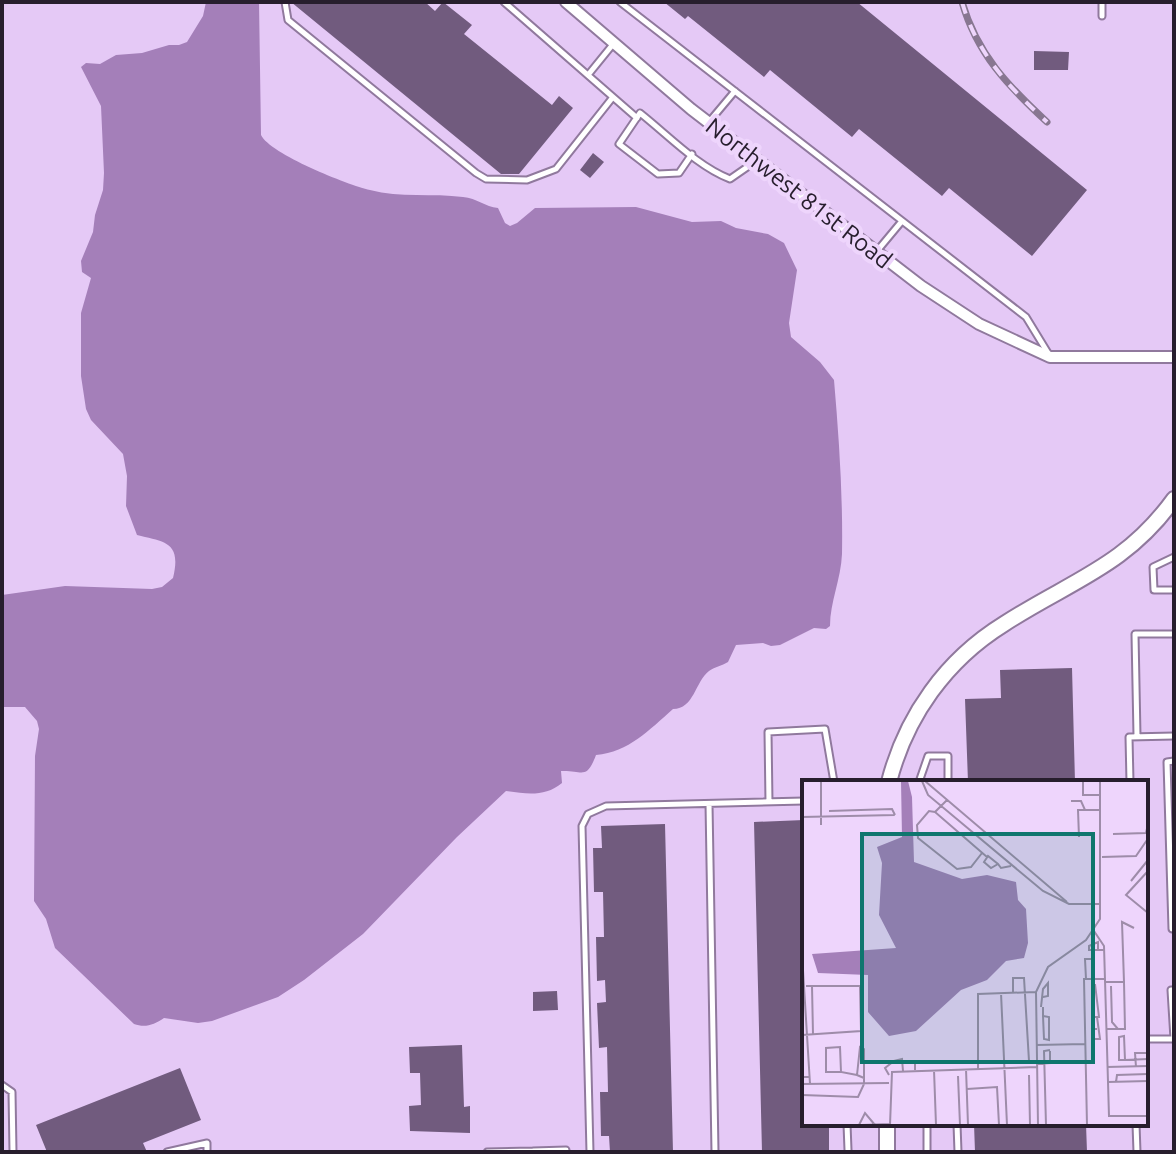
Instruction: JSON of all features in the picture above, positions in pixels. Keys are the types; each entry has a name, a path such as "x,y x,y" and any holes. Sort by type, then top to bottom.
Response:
{"main road":[{"path":"890,780 911,724 931,690 957,660 1002,625 1105,566 1139,540 1174,499"},
{"path":"887,1126 887,1152"}],"street":[{"name":"Northwest 81st Road","path":"566,2 709,123 921,286 979,324 1050,357"},
{"path":"1050,357 1174,357"}],"lane":[{"path":"285,2 288,20 486,179 527,180 556,169 613,97"},
{"path":"504,2 637,118"},
{"path":"620,2 1026,317 1050,357"},
{"path":"1102,2 1102,16"},
{"path":"588,75 614,43"},
{"path":"709,123 735,91"},
{"path":"692,154 679,173 658,174 619,144 640,113 692,154 709,171 730,179 757,160"},
{"path":"876,252 902,221"},
{"path":"1174,557 1153,567 1154,590 1174,590"},
{"path":"1137,736 1135,634 1174,634"},
{"path":"769,802 768,732 825,729 834,780"},
{"path":"1130,780 1129,737 1174,736"},
{"path":"920,780 928,756 948,756 948,780"},
{"path":"1174,761 1167,762 1174,929"},
{"path":"590,1152 582,826 588,814 606,806 802,801"},
{"path":"709,804 715,1152"},
{"path":"1148,1039 1174,1039 1171,990 1174,990"},
{"path":"2,1085 12,1092 13,1152"},
{"path":"847,1126 848,1150"},
{"path":"927,1126 927,1152"},
{"path":"957,1126 958,1152"},
{"path":"1136,1126 1137,1152"},
{"path":"2,1135 13,1134"},
{"path":"167,1152 207,1143 207,1152"},
{"path":"487,1152 566,1150"}],"shaded area":[{"path":"2,2 1174,2 1174,1152 2,1152"},
{"path":"206,2 259,2 261,135 279,151 328,175 381,192 468,198 498,208 505,223 510,226 535,208 636,207 692,222 721,221 736,228 768,234 784,243 797,270 789,323 791,337 820,362 834,380 842,554 830,626 826,629 814,628 780,645 736,645 728,662 704,676 686,705 673,709 629,745 596,755 586,771 561,771 562,783 549,791 506,791 363,934 278,997 212,1021 198,1023 164,1018 142,1026 134,1024 55,948 46,919 34,901 35,756 39,729 37,721 25,707 2,707 2,595 65,586 152,589 162,587 173,578 173,550 163,542 137,535 126,506 127,476 123,454 91,420 86,409 81,376 81,313 91,278 82,272 81,261 93,232 104,173 101,106 81,67 86,63 100,64 116,55 142,53 187,42 203,16"}],"building":[{"path":"291,2 425,2 435,11 443,2 472,25 464,34 552,105 559,96 573,108 519,174 501,174"},
{"path":"664,2 857,2 1087,190 1032,256 949,188 942,196 859,129 852,137 770,70 764,77 688,16 685,19"},
{"path":"1034,51 1069,52 1068,70 1034,70"},
{"path":"593,153 604,162 590,178 580,170"},
{"path":"1072,668 1075,780 968,780 965,699 1001,698 1000,670"},
{"path":"802,820 802,1126 829,1126 829,1152 762,1152 754,822"},
{"path":"665,824 673,1152 610,1152 609,1136 601,1136 600,1092 608,1092 607,1047 599,1048 597,1003 606,1002 605,980 597,981 596,937 604,937 603,892 594,892 593,848 602,848 601,826"},
{"path":"557,991 558,1010 533,1011 533,992"},
{"path":"462,1045 464,1107 470,1106 470,1133 410,1131 409,1106 421,1105 420,1073 410,1073 409,1047"},
{"path":"180,1068 201,1120 143,1143 147,1152 47,1152 36,1125"},
{"path":"974,1126 1086,1126 1087,1152 975,1152"}],"railway":[{"path":"962,2 985,53 1019,95 1047,122"}]}
